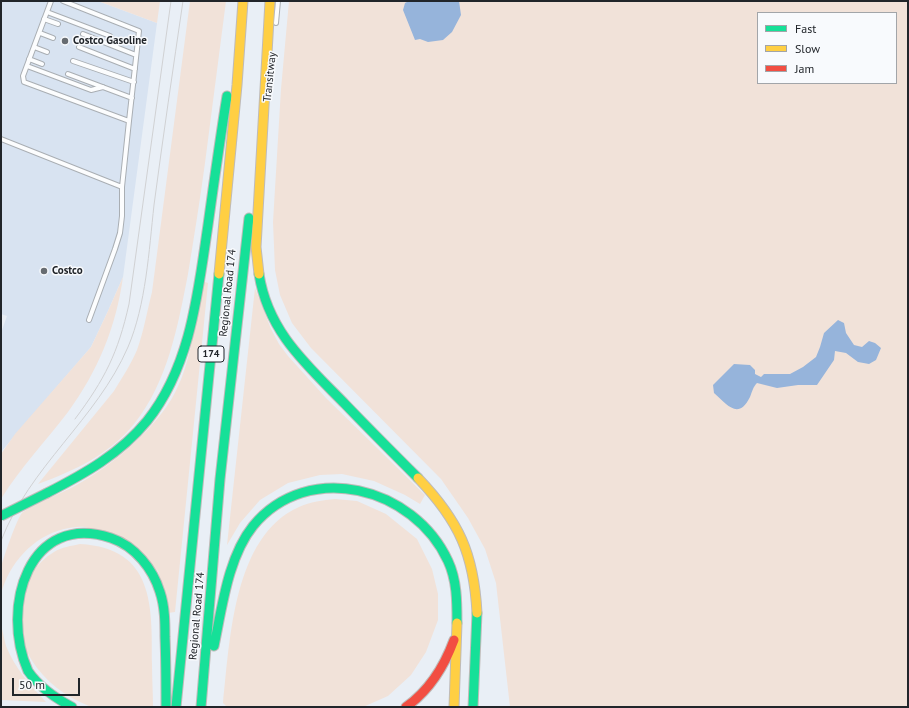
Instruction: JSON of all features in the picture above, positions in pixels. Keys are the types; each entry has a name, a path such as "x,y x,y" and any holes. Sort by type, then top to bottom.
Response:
{"highway":[{"path":"1,516 94,468 114,454 147,421 161,402 174,379 180,364 191,323 242,1"},
{"name":"Regional Road 174","path":"176,707 237,85 242,1"},
{"path":"270,1 256,236 256,260 262,288 276,323 286,340 302,360 435,496 453,523 467,552 473,574 476,597 473,707"},
{"name":"Regional Road 174","path":"201,707 220,480 270,1"},
{"path":"204,680 210,671 228,584 241,546 252,528 266,512 284,499 305,491 335,487 346,488 368,492 396,503 422,522 442,549 452,570 458,601 454,707"},
{"path":"72,707 50,693 28,671 18,651 12,631 11,610 15,587 19,576 33,557 61,536 75,533 104,535 131,549 146,564 156,582 163,603 164,614 166,650 166,707"},
{"path":"406,707 423,692 441,669 452,645 457,628"}],"lane":[{"path":"51,1 23,76 24,82 129,121"},
{"path":"64,1 139,31 122,187 122,216 120,233 89,320"},
{"path":"275,31 278,1"},
{"path":"47,12 110,36 117,47"},
{"path":"44,19 58,24"},
{"path":"40,33 53,38"},
{"path":"84,34 136,55"},
{"path":"34,47 47,52"},
{"path":"79,47 135,69"},
{"name":"Transitway","path":"262,153 272,53"},
{"path":"29,60 42,64"},
{"path":"73,61 134,82"},
{"path":"27,66 91,90 103,87"},
{"path":"68,74 132,98"},
{"path":"1,139 122,187"}],"shaded area":[{"path":"1,1 98,1 157,23 123,277 91,347 1,452 1,333 7,316 1,314"},
{"path":"98,1 160,1 157,23"},
{"path":"190,1 226,1 195,232 188,274 170,352 163,372 146,408 124,435 103,453 78,467 38,484 114,391 137,350 144,328 152,292"},
{"path":"289,1 908,1 908,707 510,707 496,583 485,549 468,518 441,479 311,348 292,323 280,295 275,270 273,222 281,89"},
{"path":"123,277 116,313 110,331 97,364 88,381 68,412 25,465 1,499 1,454 15,434 91,347"},
{"path":"202,281 208,283 175,612 168,613 158,571 85,527 69,528 52,533 32,545 16,562 1,594 1,567 14,530 22,513 85,480 124,453 147,431 167,406 182,378 187,362"},
{"path":"255,288 271,329 279,344 288,356 326,398 425,495 420,504 405,495 374,481 342,474 320,475 288,483 260,500 240,523 227,545"},
{"path":"335,499 357,501 386,514 417,539 432,569 438,594 438,620 426,652 411,675 388,696 363,707 227,707 223,703 233,621 239,593 248,565 260,541 277,521 299,507"},
{"path":"80,544 105,548 123,556 136,569 144,584 149,602 151,622 153,707 94,707 80,702 64,693 42,674 31,659 25,646 21,631 20,616 26,586 32,573 42,561 57,550"},
{"path":"1,625 6,646 18,669 46,702 1,700"}],"water":[{"path":"409,1 459,1 461,15 452,32 443,40 428,42 420,39 415,40 403,10 405,3"},
{"path":"838,320 844,323 846,333 854,345 862,347 869,341 875,343 881,348 876,360 869,364 858,362 846,353 835,351 834,360 817,385 798,385 777,388 757,383 746,404 737,409 732,408 714,393 713,385 734,364 750,365 755,370 755,374 761,377 764,374 790,374 803,367 816,357 824,333"}],"tram line":[{"path":"75,419 95,391 109,365 120,337 129,304 171,1"},
{"path":"1,541 13,514 28,490 45,466 82,421 115,373 134,331 146,277 157,180 183,1"}],"traffic: fast":[{"path":"47,493 88,471 125,444 147,421 162,400 174,377 183,352 196,302 227,96"},
{"path":"201,707 220,479 249,218"},
{"path":"176,707 219,274"},
{"path":"259,274 264,295 271,313 291,346 303,361 418,478"},
{"path":"214,646 227,583 237,552 244,538 253,526 276,505 302,493 330,488 358,491 386,500 411,515 432,536 451,568 457,599 457,623"},
{"path":"1,516 47,493"},
{"path":"72,707 48,692 32,677 28,671 20,646 18,619 20,594 28,570 41,551 60,538 83,533 111,538 128,547 142,559 157,583 162,598 164,615 166,707"},
{"path":"473,707 477,613"}],"traffic: slow":[{"path":"219,274 237,85 243,1"},
{"path":"259,274 256,247 270,1"},
{"path":"418,478 444,509 462,540 472,573 477,613"},
{"path":"454,707 457,623"}],"traffic: jam":[{"path":"406,707 422,693 441,669 454,640"}],"place":[{"name":"Costco Gasoline","path":"65,41"},
{"name":"Costco","path":"44,271"}]}
